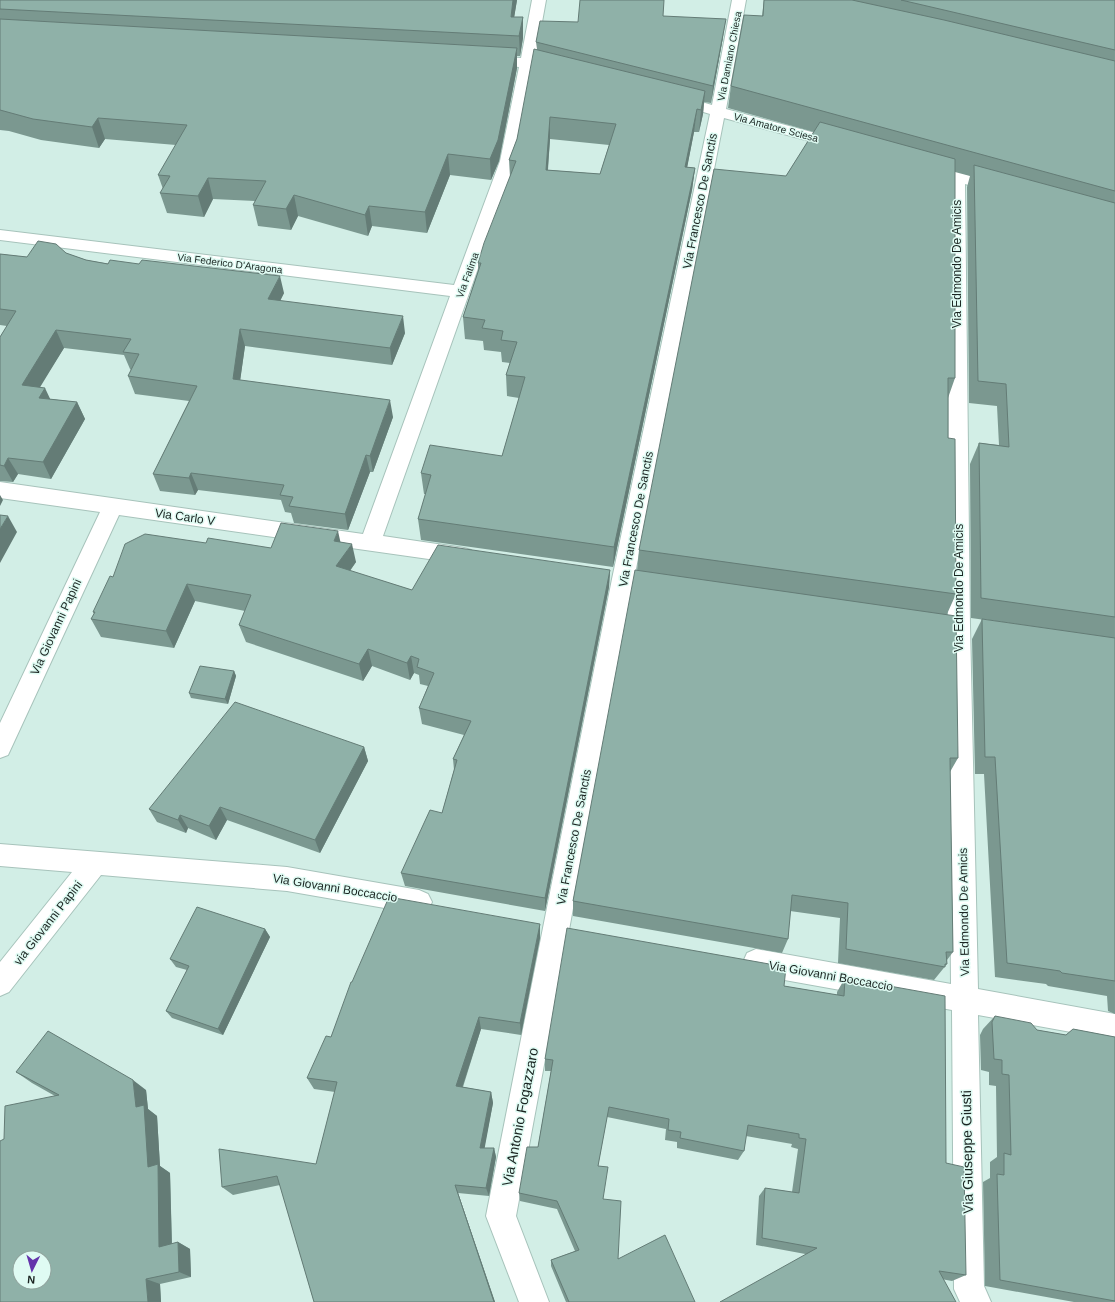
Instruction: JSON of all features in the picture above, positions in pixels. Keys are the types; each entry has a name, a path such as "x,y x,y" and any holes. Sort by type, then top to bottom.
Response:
{"street":[{"name":"Via Fatima","path":"370,543 508,161 539,0"},
{"name":"Via Damiano Chiesa","path":"718,111 739,0"},
{"path":"472,60 527,63 573,74"},
{"name":"Via Amatore Sciesa","path":"688,103 857,149"},
{"name":"Via Francesco De Sanctis","path":"557,927 623,579 718,111"},
{"path":"911,164 1010,192"},
{"name":"Via Edmondo De Amicis","path":"957,177 951,625 965,999"},
{"name":"Via Federico D'Aragona","path":"0,234 461,292"},
{"name":"Via Carlo V","path":"0,490 481,559"},
{"name":"Via Giovanni Papini","path":"0,748 113,506"},
{"path":"951,625 982,630"},
{"name":"Via Giovanni Boccaccio","path":"0,855 287,879 442,906"},
{"name":"via Giovanni Papini","path":"0,984 95,863"},
{"name":"Via Antonio Fogazzaro","path":"534,1302 501,1216 557,927"},
{"name":"Via Giovanni Boccaccio","path":"730,958 1115,1027"},
{"name":"Via Giuseppe Giusti","path":"965,999 969,1289 976,1302"}],"building":[{"path":"0,0 513,0 511,17 523,17 519,36 0,9"},
{"path":"580,0 664,0 663,16 726,19 713,86 536,42 540,21 578,22"},
{"path":"764,0 852,0 944,20 1115,61 1115,191 731,86 744,15 763,16"},
{"path":"901,0 1115,0 1115,50 944,10"},
{"path":"0,19 517,48 498,140 490,159 448,154 425,212 369,206 365,215 294,195 286,209 253,205 266,181 208,178 198,196 160,193 170,176 158,175 187,125 98,118 92,127 33,119 0,110"},
{"path":"534,49 705,91 701,110 697,109 685,167 695,168 614,547 418,519 431,475 421,473 430,445 502,456 525,377 506,375 517,342 501,340 503,331 482,328 485,320 463,317 481,263 478,263 484,243 516,161 509,160 517,139","holes":["550,117 616,124 600,174 546,170"]},
{"path":"820,122 955,159 955,378 948,378 948,438 955,439 956,594 639,550 714,169 786,176"},
{"path":"974,165 1115,203 1115,617 981,598 979,443 1009,447 1006,384 978,381"},
{"path":"38,241 56,244 66,253 86,260 108,264 110,260 139,264 142,260 280,276 268,299 403,316 390,348 240,329 233,379 390,400 370,456 366,455 345,514 289,506 293,497 280,495 284,485 191,473 189,478 153,474 197,386 128,376 139,354 123,352 131,339 56,330 22,385 45,388 39,398 77,402 43,462 8,458 4,466 0,465 0,337 16,311 0,309 0,254 27,257"},
{"path":"0,515 8,516 0,529"},
{"path":"281,523 338,531 334,541 352,544 336,566 412,590 438,545 610,570 545,898 401,873 430,810 442,813 457,760 453,759 471,721 419,708 434,673 417,667 419,659 411,656 407,663 368,649 359,664 239,625 251,595 187,584 166,631 91,619 110,576 113,577 125,544 145,534 206,543 208,538 271,548"},
{"path":"635,570 956,616 958,758 950,758 953,952 946,952 947,964 945,964 945,967 846,949 848,903 792,895 788,939 573,901"},
{"path":"982,619 1115,638 1115,981 1007,963 995,757 985,757"},
{"path":"200,666 234,671 225,699 189,693"},
{"path":"235,702 364,747 315,840 220,807 209,826 180,815 178,820 149,809"},
{"path":"389,897 540,924 520,1023 479,1017 456,1086 491,1092 480,1148 494,1148 486,1188 455,1185 494,1302 314,1302 277,1176 222,1187 219,1149 316,1164 337,1082 307,1078 326,1036 331,1037 351,982"},
{"path":"197,907 265,929 218,1029 166,1011 189,966 170,959"},
{"path":"567,928 786,967 784,986 844,996 845,978 945,996 946,1163 964,1167 966,1275 939,1271 956,1302 720,1302 817,1248 762,1238 765,1188 799,1193 806,1139 799,1138 799,1134 748,1125 744,1151 680,1138 681,1132 668,1130 669,1119 609,1107 598,1166 608,1167 603,1199 621,1201 618,1259 665,1235 695,1302 569,1302 551,1260 579,1250 557,1201 519,1193 527,1147 538,1147 553,1060 545,1059"},
{"path":"995,1016 1031,1023 1037,1030 1066,1035 1073,1029 1115,1037 1115,1301 1000,1280 997,1174 1004,1175 1004,1153 1011,1155 1009,1075 1002,1074 1002,1060 994,1059 992,1022"},
{"path":"48,1031 133,1080 136,1107 144,1105 148,1167 158,1164 159,1247 178,1242 179,1272 146,1279 148,1302 0,1302 0,1141 4,1139 5,1106 59,1095 16,1072"}]}
